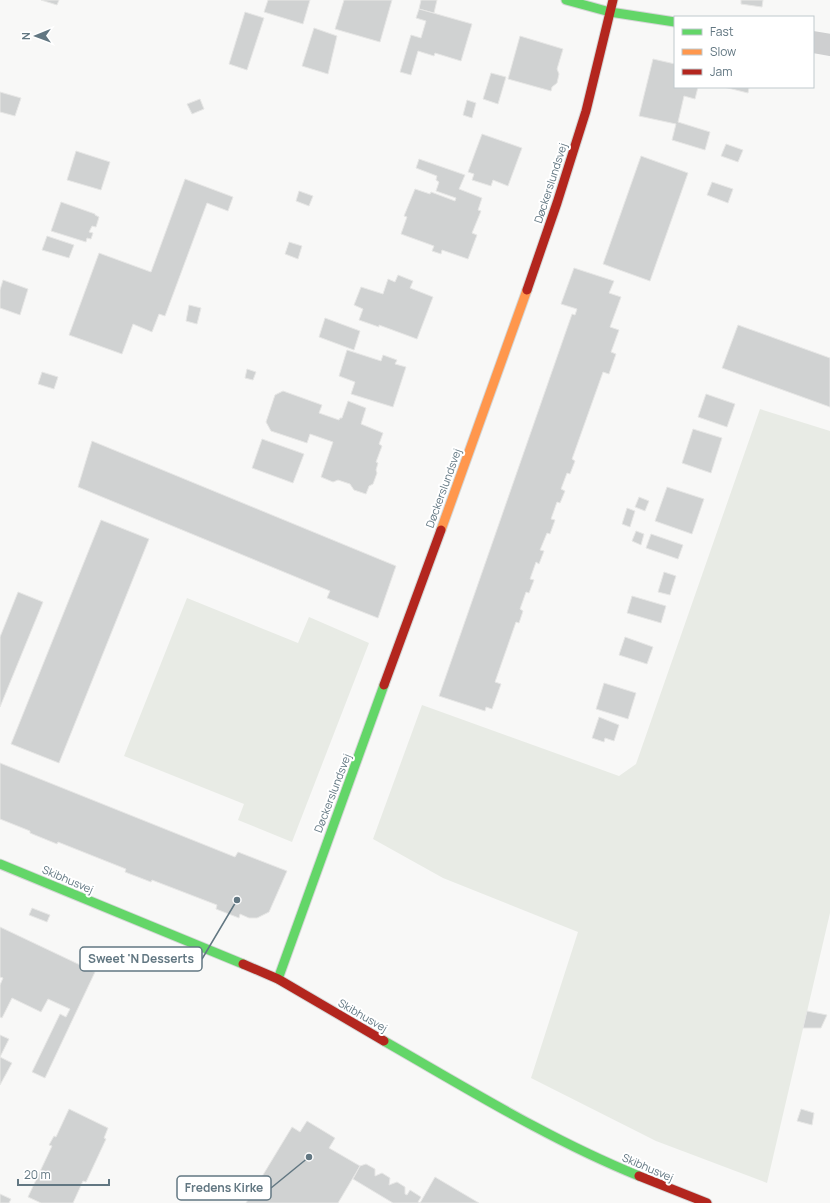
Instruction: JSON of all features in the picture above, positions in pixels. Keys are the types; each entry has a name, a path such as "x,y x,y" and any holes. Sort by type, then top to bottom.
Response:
{"street":[{"path":"566,0 610,12 674,22"},
{"name":"Døckerslundsvej","path":"278,979 328,836 362,750 542,244 582,124 613,0"},
{"path":"814,42 830,45"},
{"name":"Skibhusvej","path":"0,864 278,979 543,1131 611,1164 707,1203"}],"shaded area":[{"path":"760,409 830,431 830,913 767,1183 656,1141 531,1078 578,932 443,878 373,839 422,705 619,776 636,764"},
{"path":"187,598 298,643 309,617 369,643 292,842 238,820 244,804 124,756"}],"building":[{"path":"41,0 59,0 57,5"},
{"path":"268,0 310,0 303,24 264,12"},
{"path":"344,0 392,0 380,42 335,29"},
{"path":"421,0 437,0 434,13 419,9"},
{"path":"741,0 763,0 762,7 741,4"},
{"path":"419,9 472,24 461,61 435,53 434,56 418,51 411,75 400,72 411,35 421,38 426,21 416,18"},
{"path":"245,12 264,18 247,70 229,64"},
{"path":"314,28 337,36 328,74 302,66"},
{"path":"520,36 563,49 557,69 559,74 557,83 552,87 551,91 508,79"},
{"path":"653,59 674,64 674,88 698,88 695,99 684,96 678,122 710,132 705,150 672,140 676,124 639,116"},
{"path":"491,73 506,77 498,104 483,99"},
{"path":"728,88 749,88 748,93"},
{"path":"0,92 21,98 15,116 0,112"},
{"path":"200,99 204,109 192,114 187,104"},
{"path":"467,100 476,103 472,118 463,115"},
{"path":"482,134 522,148 508,186 493,180 491,186 472,180 474,174 468,172"},
{"path":"726,144 743,150 738,162 721,156"},
{"path":"76,151 110,162 101,190 67,180"},
{"path":"641,156 688,173 650,281 603,264"},
{"path":"419,159 465,175 459,189 482,198 478,210 481,211 472,233 477,235 468,259 442,250 441,254 432,251 434,246 401,234 407,217 404,216 415,189 430,194 431,192 455,201 456,198 436,191 439,182 436,180 437,176 416,168"},
{"path":"185,179 233,197 228,211 207,203 165,316 159,314 152,332 133,324 122,354 69,335 99,253 151,272"},
{"path":"712,182 733,189 728,203 707,195"},
{"path":"299,191 313,196 309,206 296,201"},
{"path":"61,202 95,214 99,217 96,227 92,226 89,232 93,233 91,239 87,238 86,242 51,231"},
{"path":"47,236 74,245 69,258 42,250"},
{"path":"289,242 302,246 298,259 285,254"},
{"path":"574,268 614,281 609,293 621,297 610,327 619,330 611,352 616,354 609,374 603,372 572,459 575,461 570,474 567,473 561,489 565,491 560,503 557,502 551,519 555,520 550,534 547,533 540,550 544,551 539,564 536,562 530,579 534,580 529,593 526,592 520,609 523,611 519,623 516,622 495,682 501,684 492,709 486,707 485,711 439,696 572,314 575,315 577,309 561,304"},
{"path":"398,275 413,281 410,288 433,297 417,339 379,325 379,327 359,320 363,309 354,305 361,287 383,294 388,279 395,282"},
{"path":"3,280 28,289 20,315 0,308 0,290"},
{"path":"189,305 201,308 197,324 186,321"},
{"path":"325,318 360,331 354,350 319,337"},
{"path":"738,325 830,358 830,407 722,368"},
{"path":"347,350 381,361 383,355 397,360 395,364 406,367 393,407 351,394 355,382 339,376"},
{"path":"247,369 256,372 253,380 245,378"},
{"path":"42,372 58,377 54,389 38,384"},
{"path":"283,391 322,405 319,413 339,420 342,418 348,401 366,408 361,424 383,433 379,444 382,446 376,462 378,463 376,470 377,473 373,484 369,486 366,494 354,490 350,484 338,480 333,482 321,477 333,442 310,434 307,443 271,431 266,422 275,395"},
{"path":"706,394 735,404 727,427 698,417"},
{"path":"693,429 722,438 711,473 682,463"},
{"path":"262,439 304,454 293,483 252,468"},
{"path":"92,441 396,566 378,618 327,598 330,591 78,487"},
{"path":"667,487 704,499 692,534 655,521"},
{"path":"639,497 649,501 645,511 635,507"},
{"path":"627,508 635,511 630,527 622,524"},
{"path":"101,520 149,539 59,763 11,744"},
{"path":"636,531 644,534 641,545 632,541"},
{"path":"651,534 683,545 678,559 646,548"},
{"path":"664,572 676,576 670,595 658,592"},
{"path":"18,592 43,602 0,707 0,637"},
{"path":"632,596 666,606 661,623 627,613"},
{"path":"625,637 653,647 647,664 619,655"},
{"path":"604,683 636,693 628,719 596,709"},
{"path":"599,717 619,725 614,741 605,738 604,742 592,738"},
{"path":"0,763 235,857 238,852 287,871 269,912 257,918 249,918 240,914 239,918 216,909 217,905 152,880 151,882 125,872 126,869 58,842 57,844 0,819"},
{"path":"32,908 50,915 47,922 29,915"},
{"path":"0,927 95,972 45,1078 32,1072 60,1014 66,1017 70,1009 48,999 41,1012 12,998 2,1018 0,1017 0,985 3,978 0,977"},
{"path":"807,1011 827,1015 821,1028 803,1028"},
{"path":"0,1035 9,1039 0,1057"},
{"path":"0,1057 12,1063 0,1085"},
{"path":"69,1109 108,1128 104,1138 106,1139 86,1182 83,1181 73,1203 41,1203 28,1197 52,1146 49,1145 54,1136 56,1137"},
{"path":"801,1109 814,1113 812,1125 797,1121"},
{"path":"307,1121 335,1138 329,1148 360,1166 338,1203 246,1203 292,1127 300,1132"},
{"path":"366,1164 375,1169 375,1176 382,1173 390,1178 389,1185 397,1182 405,1187 405,1194 407,1195 410,1190 421,1197 418,1202 420,1203 393,1203 353,1179 360,1166"},
{"path":"435,1177 479,1203 420,1203"},
{"path":"0,1194 11,1199 9,1203 0,1203"}],"traffic: fast":[{"path":"566,0 610,12 674,22"},
{"path":"278,979 384,685"},
{"path":"0,864 243,964"},
{"path":"384,1041 541,1130 606,1162 639,1176"}],"traffic: slow":[{"path":"441,530 527,290"}],"traffic: jam":[{"path":"527,290 557,203 586,111 613,0"},
{"path":"384,685 441,530"},
{"path":"243,964 278,979 384,1041"},
{"path":"639,1176 707,1203"}],"place":[{"name":"Sweet 'N Desserts","path":"237,900"},
{"name":"Fredens Kirke","path":"309,1157"}]}
